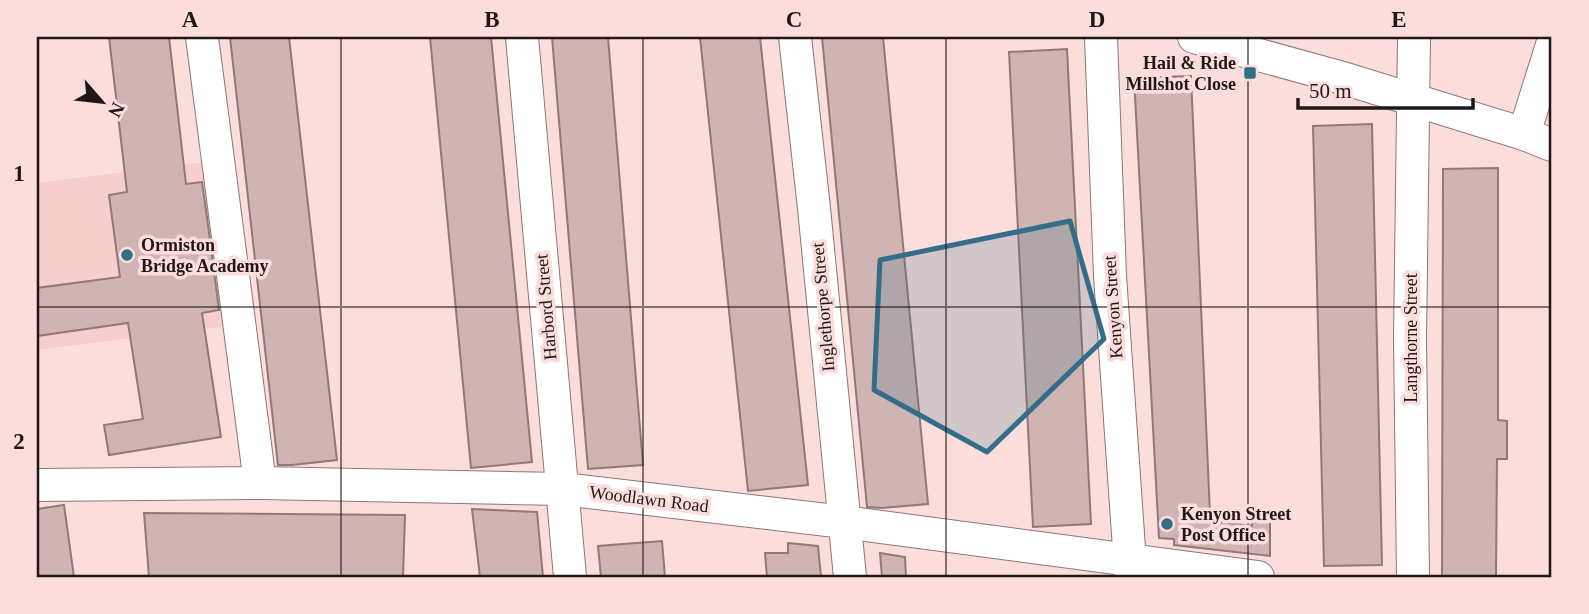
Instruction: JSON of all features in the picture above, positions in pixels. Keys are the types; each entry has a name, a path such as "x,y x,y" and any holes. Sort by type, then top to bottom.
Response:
{"street":[{"path":"202,37 260,483"},
{"name":"Harbord Street","path":"522,37 570,577"},
{"name":"Inglethorpe Street","path":"795,37 850,577"},
{"name":"Kenyon Street","path":"1101,37 1110,276 1130,569"},
{"path":"1194,37 1346,79 1538,139 1552,45"},
{"name":"Langthorne Street","path":"1413,37 1410,339 1413,577"},
{"name":"Woodlawn Road","path":"37,485 260,483 562,489 844,522 1130,569 1258,577"}],"highlighted area":[{"path":"1070,221 1104,339 987,452 874,390 880,260"}],"shaded area":[{"name":"Ormiston Bridge Academy","path":"206,162 227,326 37,350 37,183"}],"building":[{"path":"109,37 169,37 186,184 202,182 207,217 219,310 202,313 221,437 109,455 104,425 143,419 128,323 37,336 37,288 120,277 109,195 127,192"},
{"path":"230,37 289,37 337,460 278,465"},
{"path":"430,37 491,37 532,462 471,468"},
{"path":"552,37 608,37 643,465 588,469"},
{"path":"700,37 760,37 808,485 748,491"},
{"path":"822,37 883,37 928,504 867,507"},
{"path":"1067,49 1091,524 1033,527 1009,52"},
{"path":"1191,76 1210,515 1215,515 1215,521 1252,526 1252,515 1270,515 1270,556 1174,545 1174,539 1159,538 1134,78"},
{"path":"1372,124 1382,565 1324,566 1313,126"},
{"path":"1498,168 1498,420 1507,421 1507,459 1497,459 1496,577 1442,577 1443,169"},
{"path":"64,505 74,577 37,577 37,509"},
{"path":"472,509 537,512 543,577 480,577"},
{"path":"144,513 405,515 403,577 149,577"},
{"path":"662,541 665,577 601,577 598,546"},
{"path":"788,543 818,546 821,577 767,577 765,553 788,553"},
{"path":"880,553 905,557 906,577 882,577"}],"place":[{"name":"Hail & Ride Millshot Close","path":"1250,73"},
{"name":"Ormiston Bridge Academy","path":"127,255"},
{"name":"Kenyon Street Post Office","path":"1167,524"}]}
